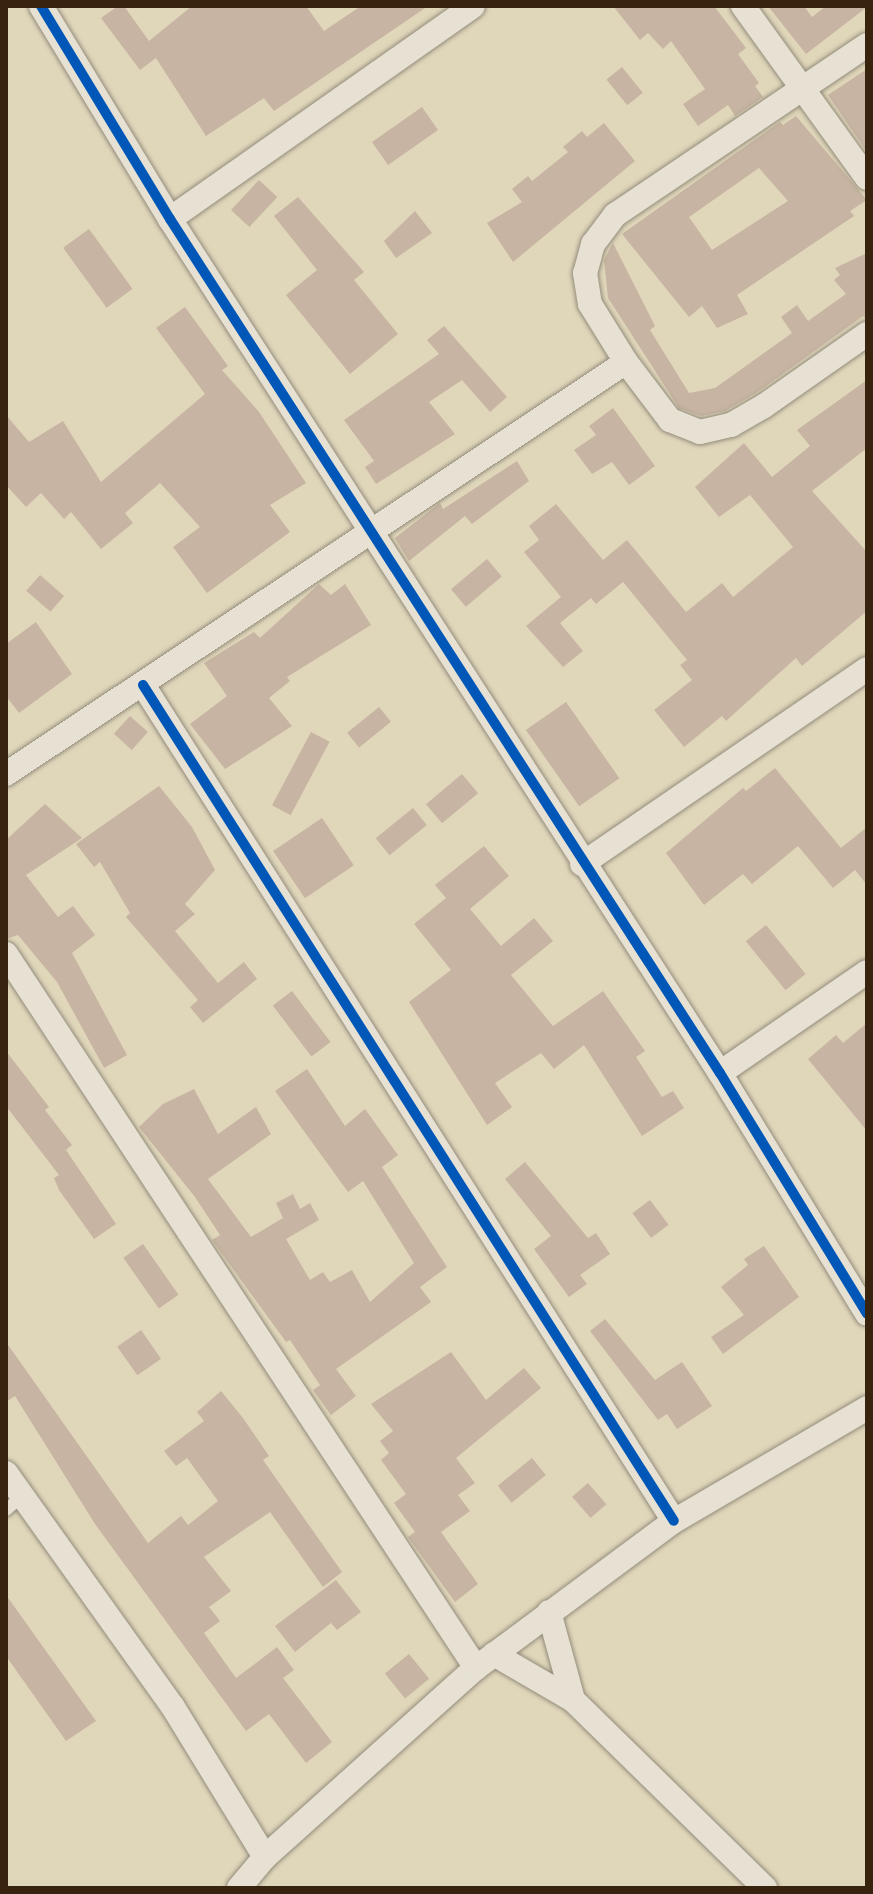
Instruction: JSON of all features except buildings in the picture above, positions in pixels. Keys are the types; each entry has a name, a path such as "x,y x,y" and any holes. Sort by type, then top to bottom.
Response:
{"street":[{"path":"41,6 170,219 371,528 582,864 720,1073 865,1305"},
{"path":"170,219 473,6"},
{"path":"743,6 867,178"},
{"path":"867,45 615,215 593,244 585,273 590,304 626,362 670,420 700,432 731,425 764,406 867,334"},
{"path":"6,774 143,685 371,528 626,362"},
{"path":"582,864 867,669"},
{"path":"143,685 674,1521"},
{"path":"6,954 485,1661 573,1700 765,1888"},
{"path":"720,1073 867,972"},
{"path":"239,1888 265,1857 485,1661 549,1612 674,1521 867,1408"},
{"path":"6,1473 14,1503 173,1707 265,1857"},
{"path":"549,1612 573,1700"}],"cycle path":[{"path":"41,6 170,219 720,1073 867,1314"},
{"path":"143,685 674,1521"}]}
